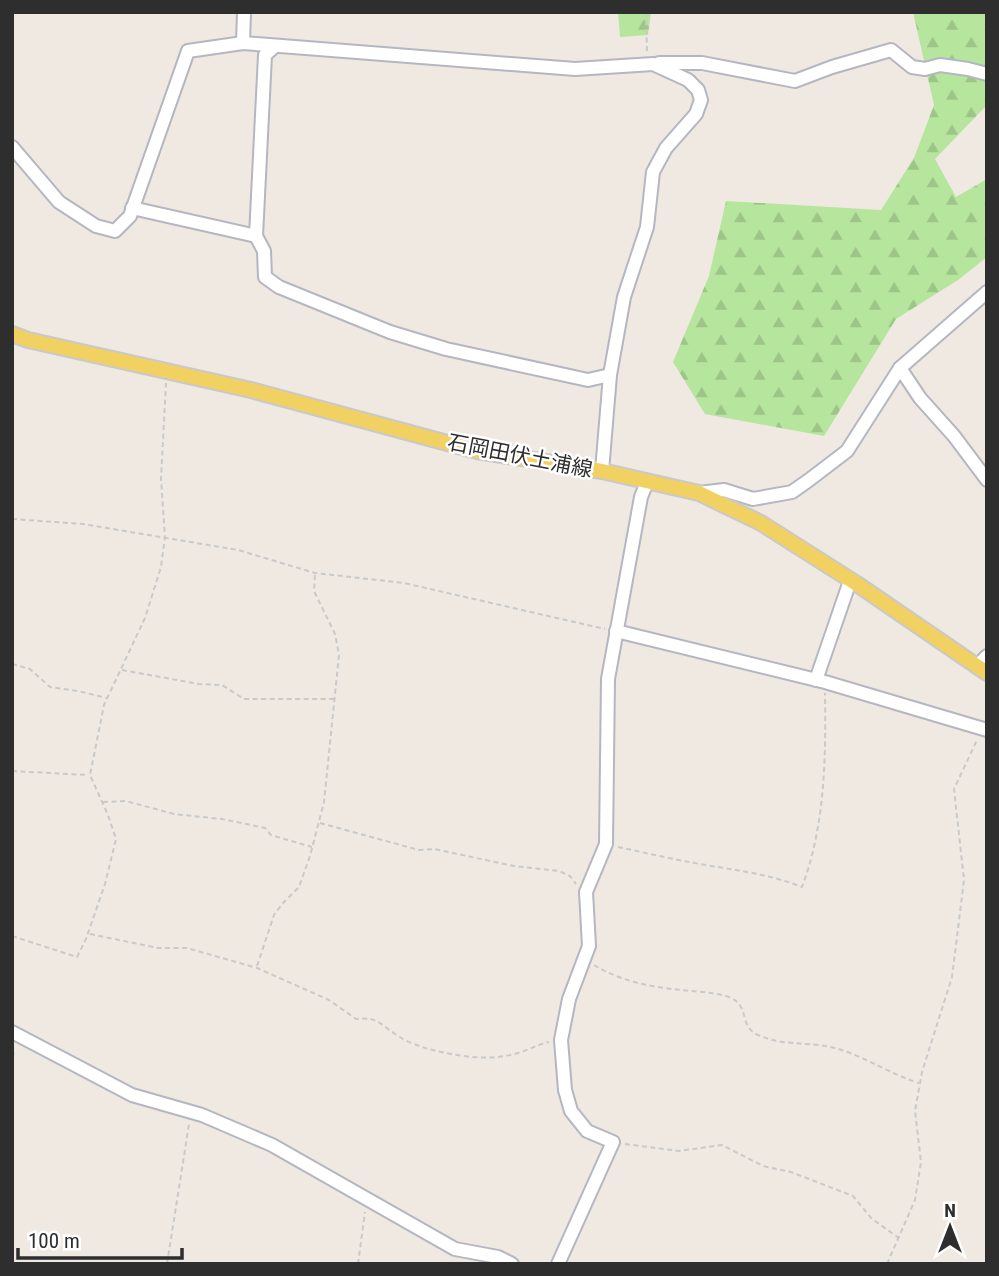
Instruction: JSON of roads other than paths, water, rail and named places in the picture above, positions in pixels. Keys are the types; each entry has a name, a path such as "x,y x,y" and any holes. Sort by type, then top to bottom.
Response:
{"main road":[{"name":"石岡田伏土浦線","path":"12,334 28,340 251,390 477,451 602,471 699,493 761,523 983,665"}],"street":[{"path":"243,43 244,12"},
{"path":"12,147 59,202 96,226 115,231 130,216 188,51 243,43 575,69 702,63 795,81 891,50 912,67 940,65 987,74"},
{"path":"274,47 265,55 256,236 264,251 265,277 279,287 368,324 446,349 587,380 610,375"},
{"path":"602,471 610,375 624,297 647,227 653,172 666,148 696,114 701,100 698,90 688,80 653,64"},
{"path":"132,208 256,236"},
{"path":"699,493 724,490 753,499 792,492 847,451 900,368 987,292"},
{"path":"900,368 920,398 954,436 987,480"},
{"path":"558,1264 613,1142 587,1131 571,1111 565,1090 561,1040 569,999 589,946 586,892 606,845 608,679 641,497 647,482"},
{"path":"820,681 850,581"},
{"path":"616,631 820,681 984,730"},
{"path":"14,1032 132,1095 190,1112 272,1145 455,1249 498,1256 512,1264"}]}
